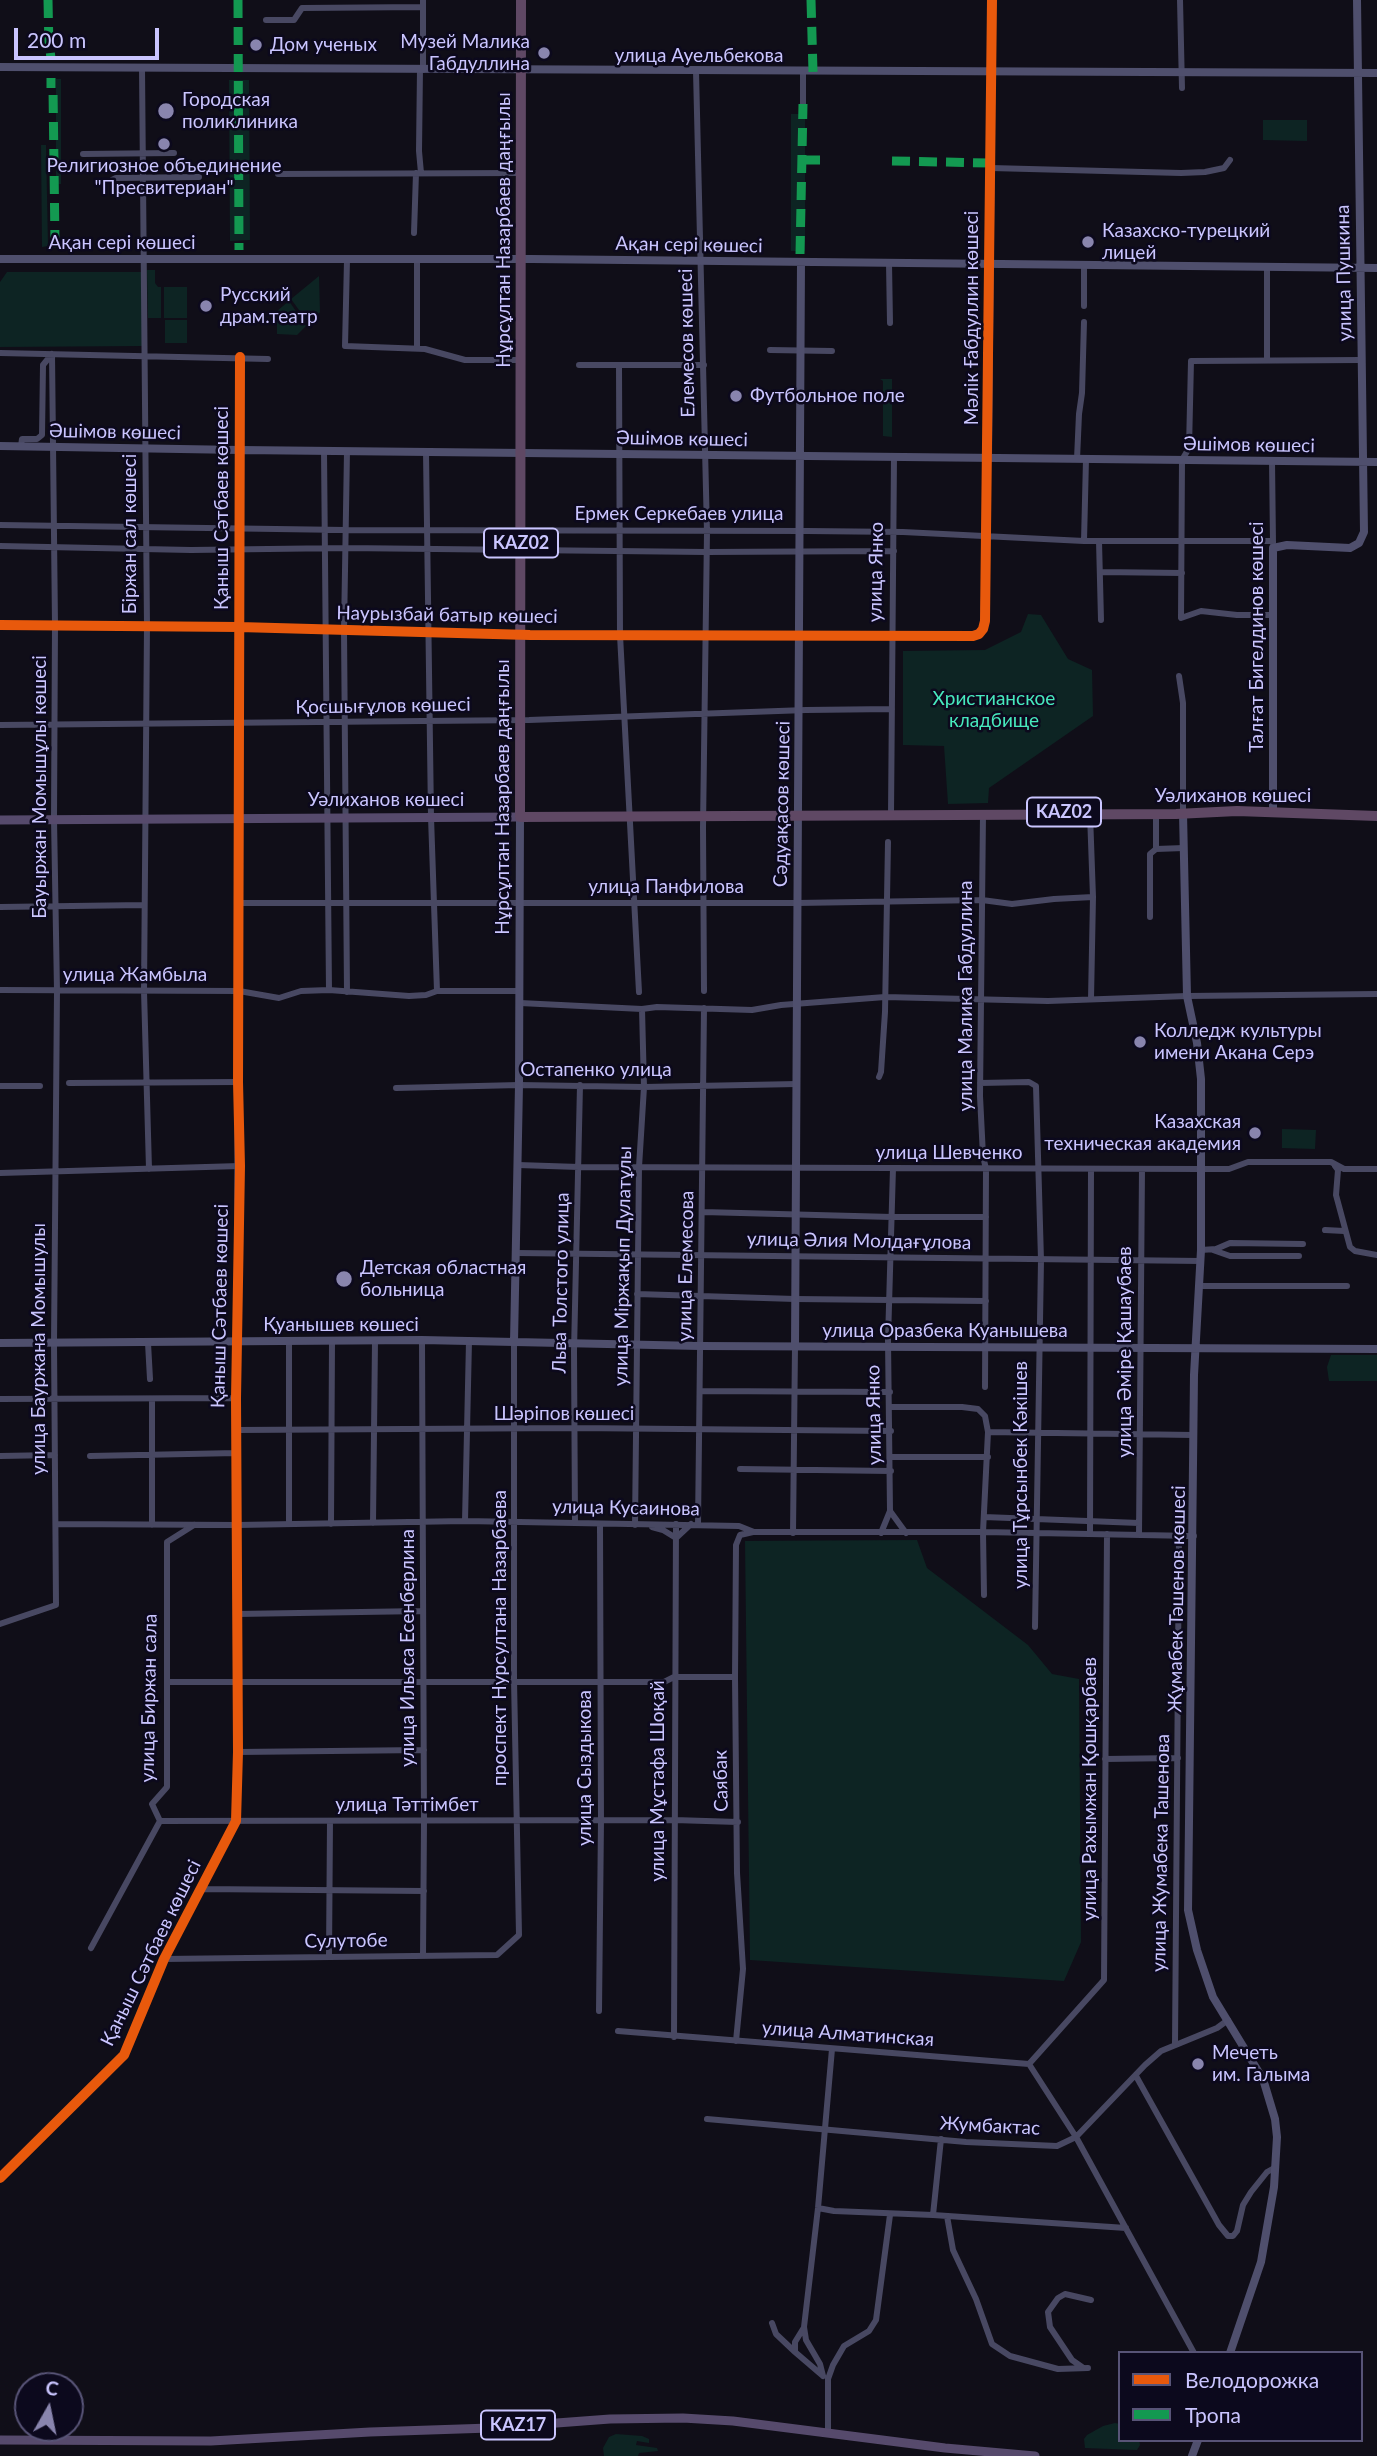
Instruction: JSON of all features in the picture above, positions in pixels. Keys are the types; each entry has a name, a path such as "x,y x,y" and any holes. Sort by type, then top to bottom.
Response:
{"highway":[{"name":"Нұрсұлтан Назарбаев даңғылы","path":"520,817 521,0"},
{"name":"Уәлиханов көшесі","path":"1090,814 1273,812 1377,816"},
{"name":"KАZ02","path":"946,814 1183,813"},
{"name":"Уәлиханов көшесі","path":"520,817 983,814"},
{"name":"KАZ02","path":"983,814 1090,814"}],"main road":[{"name":"Уәлиханов көшесі","path":"0,820 520,817"},
{"name":"KAZ17","path":"0,2440 211,2441 659,2418 707,2418 945,2448 1035,2456"}],"street":[{"name":"Мәлік Ғабдуллин көшесі","path":"893,636 973,636 983,629 985,621 992,0"},
{"path":"1180,0 1182,88"},
{"name":"улица Пушкина","path":"1357,0 1364,462 1364,532 1359,543"},
{"path":"266,20 294,19 302,8 423,3 414,233"},
{"name":"улица Ауельбекова","path":"0,67 1377,73"},
{"name":"Біржан сал көшесі","path":"142,68 147,626 144,991 149,1169"},
{"name":"Елемесов көшесі","path":"696,71 707,532 704,991"},
{"path":"803,72 803,104"},
{"path":"83,154 174,153"},
{"path":"991,168 1205,172 1227,167 1230,160"},
{"path":"278,174 522,173"},
{"path":"112,180 199,177"},
{"name":"Ақан сері көшесі","path":"0,259 521,259 1377,268"},
{"path":"347,260 345,346 417,348 466,359 521,360"},
{"path":"417,260 417,348"},
{"name":"Сәдуақасов көшесі","path":"795,1346 801,262"},
{"path":"889,263 890,323"},
{"path":"1084,265 1084,306"},
{"path":"1267,266 1267,359"},
{"path":"1084,322 1079,414 1084,541"},
{"path":"770,350 832,351"},
{"path":"0,353 268,359"},
{"path":"21,446 22,439 37,439 42,435 43,365 51,354"},
{"name":"Бауыржан Момышұлы көшесі","path":"51,354 55,625 56,1094"},
{"name":"Қаныш Сәтбаев көшесі","path":"0,2178 124,2055 164,1959 236,1821 236,1398 240,1166 240,357"},
{"path":"1272,615 1201,611 1191,612 1181,618 1182,460 1189,448 1191,361 1361,360"},
{"path":"579,365 704,365"},
{"path":"619,366 620,635 639,992"},
{"name":"Әшімов көшесі","path":"0,446 1377,462"},
{"path":"324,451 329,990"},
{"path":"346,992 344,630 347,451"},
{"path":"426,452 429,721 437,991"},
{"name":"улица Янко","path":"891,814 894,457"},
{"name":"Талғат Бигелдинов көшесі","path":"1272,461 1273,812"},
{"name":"Ермек Серкебаев улица","path":"0,525 345,530 894,532 1084,541 1346,548 1359,543"},
{"path":"1099,541 1101,620"},
{"name":"Ермек Серкебаев улица","path":"0,545 239,549 894,551"},
{"path":"1100,572 1182,573"},
{"name":"Наурызбай батыр көшесі","path":"0,625 239,627 522,635 893,636"},
{"name":"Жұмабек Тәшенов көшесі","path":"1179,676 1183,703 1186,996 1201,1079 1201,1261 1193,1435 1188,1910 1213,1997 1264,2079 1275,2119 1276,2167 1261,2262 1231,2351"},
{"name":"Қосшығұлов көшесі","path":"0,725 520,720 892,709"},
{"name":"улица Малика Габдуллина","path":"983,814 980,1083 986,1169 985,1387"},
{"path":"1090,814 1093,897 1091,999"},
{"path":"1156,814 1156,849"},
{"name":"Нұрсұлтан Назарбаев даңғылы","path":"514,1342 520,1003 520,817"},
{"path":"879,1077 885,997 888,842"},
{"path":"1150,917 1150,854 1156,849 1184,848"},
{"name":"улица Панфилова","path":"239,903 797,903 982,900 1012,904 1093,897"},
{"path":"0,907 145,905"},
{"name":"улица Жамбыла","path":"0,990 239,990 279,998 301,991 329,990 409,996 437,991 520,991"},
{"path":"520,1003 642,1009 762,1009 797,1003 885,997 1048,1001 1186,996 1377,995"},
{"name":"улица Елемесова","path":"694,1525 700,1391 704,1008"},
{"name":"улица Міржақып Дулатұлы","path":"635,1525 639,1167 644,1087 642,1009"},
{"path":"69,1083 238,1082"},
{"name":"улица Тұрсынбек Кәкішев","path":"980,1083 1029,1082 1036,1086 1041,1260 1035,1627"},
{"name":"Остапенко улица","path":"396,1088 797,1084"},
{"path":"0,1086 40,1086"},
{"name":"Льва Толстого улица","path":"575,1523 580,1086"},
{"name":"улица Бауржана Момышулы","path":"0,1624 56,1605 56,1094"},
{"name":"улица Шевченко","path":"517,1165 1201,1169 1234,1168 1248,1162 1331,1162 1344,1169 1377,1170"},
{"path":"1331,1162 1338,1170 1336,1195 1352,1249 1377,1255"},
{"path":"0,1173 240,1166"},
{"name":"улица Янко","path":"881,1533 890,1511 889,1346 893,1168"},
{"path":"1090,1534 1091,1169"},
{"name":"улица Әміре Қашаубаев","path":"1139,1535 1142,1169"},
{"path":"703,1212 986,1217"},
{"path":"1325,1230 1345,1231"},
{"path":"1212,1250 1230,1243 1303,1244"},
{"path":"1201,1250 1212,1250 1230,1256 1299,1256"},
{"name":"улица Әлия Молдағұлова","path":"516,1253 796,1254 986,1260 1201,1261"},
{"path":"1200,1286 1347,1286"},
{"path":"637,1294 986,1301"},
{"name":"Қуанышев көшесі","path":"0,1343 422,1340 514,1342"},
{"name":"улица Ильяса Есенберлина","path":"422,1340 425,1821 423,1956"},
{"path":"373,1523 375,1341"},
{"path":"465,1521 469,1341"},
{"path":"289,1342 289,1524"},
{"path":"331,1524 332,1342"},
{"name":"улица Оразбека Куанышева","path":"514,1342 700,1346 1377,1349"},
{"name":"проспект Нурсултана Назарбаева","path":"514,1342 514,1680 520,1935"},
{"path":"148,1343 150,1379"},
{"path":"793,1533 795,1346"},
{"path":"700,1391 890,1392"},
{"path":"0,1399 236,1398"},
{"path":"152,1400 152,1525"},
{"path":"890,1407 962,1407 978,1409 985,1416 988,1457 983,1532 984,1595"},
{"name":"Шәріпов көшесі","path":"237,1430 575,1428 891,1431"},
{"path":"988,1432 1193,1435"},
{"path":"90,1456 237,1453"},
{"path":"0,1456 55,1455"},
{"path":"891,1457 988,1457"},
{"path":"740,1469 891,1471"},
{"path":"890,1511 906,1533"},
{"path":"984,1517 1139,1523"},
{"name":"улица Кусаинова","path":"55,1524 238,1525 465,1521 739,1526 754,1532 793,1533 983,1532 1194,1536"},
{"name":"улица Сыздыкова","path":"599,2011 600,1524"},
{"path":"644,1524 663,1530 676,1538 694,1525"},
{"name":"улица Мұстафа Шоқай","path":"674,2037 676,1524"},
{"name":"улица Биржан сала","path":"91,1948 160,1821 152,1804 167,1787 167,1542 194,1525"},
{"name":"Саябак","path":"736,2041 743,1969 737,1873 736,1545 740,1535 754,1532"},
{"name":"улица Рахымжан Қошқарбаев","path":"1029,2064 1104,1980 1107,1534"},
{"name":"улица Жумабека Ташенова","path":"1175,2044 1179,1535"},
{"path":"237,1614 423,1611"},
{"path":"167,1682 664,1682 674,1677 735,1677"},
{"path":"1178,1745 1191,1745"},
{"path":"238,1752 424,1750"},
{"path":"1105,1759 1178,1758"},
{"name":"улица Тәттімбет","path":"160,1821 738,1822"},
{"path":"329,1957 330,1821"},
{"path":"201,1889 424,1891"},
{"name":"Сулутобе","path":"164,1959 497,1955 520,1935"},
{"path":"1076,2137 1161,2051 1217,2028 1228,2020"},
{"name":"улица Алматинская","path":"618,2031 1029,2064"},
{"path":"828,2387 820,2364 806,2340 804,2327 832,2049"},
{"path":"1029,2064 1076,2137 1193,2351"},
{"path":"1136,2076 1219,2225 1228,2236 1233,2236 1237,2231 1243,2205 1266,2172 1276,2167"},
{"name":"Жумбактас","path":"707,2119 1057,2146 1076,2137"},
{"path":"933,2215 940,2139"},
{"path":"818,2208 890,2215 933,2215 1125,2228"},
{"path":"828,2433 830,2372 844,2346 869,2331 876,2320 890,2215"},
{"path":"947,2217 953,2250 976,2299 992,2344 1010,2356 1058,2369 1088,2368 1072,2360 1050,2327 1048,2312 1058,2298 1065,2294 1091,2300"},
{"path":"772,2323 776,2334 823,2376"},
{"path":"795,2352 795,2342 804,2327"}],"green space":[{"path":"56,79 61,79 61,184 56,184"},
{"path":"229,80 249,80 250,240 230,241"},
{"path":"791,114 805,114 805,251 791,251"},
{"path":"1263,120 1307,120 1307,141 1263,140"},
{"path":"41,145 46,145 48,246 42,247"},
{"path":"147,270 155,270 155,283 161,287 161,318 148,318"},
{"path":"7,272 142,272 142,346 0,347 0,282"},
{"path":"319,276 320,312 309,324 291,299"},
{"path":"164,287 187,287 187,318 164,318"},
{"path":"289,301 306,326 297,335 277,334 277,311"},
{"path":"165,320 187,320 187,343 165,343"},
{"path":"880,379 892,379 892,437 883,436 883,381"},
{"name":"Христианское кладбище","path":"1028,614 1041,615 1068,659 1092,670 1093,716 989,788 988,803 948,804 944,746 903,745 903,651 985,650 1021,632"},
{"path":"1282,1129 1316,1130 1315,1149 1282,1148"},
{"path":"1331,1355 1377,1355 1377,1381 1329,1381 1327,1367"},
{"path":"917,1540 927,1568 1028,1645 1052,1674 1079,1679 1081,1942 1064,1981 750,1960 745,1541"},
{"path":"1118,2424 1118,2442 1139,2442 1137,2450 1085,2448 1084,2439 1087,2435 1103,2426"},
{"path":"616,2434 642,2436 649,2439 649,2443 637,2441 636,2445 657,2448 658,2451 639,2453 638,2456 604,2456 603,2448 609,2437"}],"marked path":[{"path":"48,0 51,58"},
{"path":"238,0 239,250"},
{"path":"811,0 813,72"},
{"path":"50,243 55,243 51,78"},
{"path":"800,254 803,104"},
{"path":"802,160 828,160"},
{"path":"892,161 991,163"}],"cycle path":[{"path":"0,625 239,627 530,635 979,634 985,621 992,0"},
{"path":"0,2178 124,2055 164,1959 236,1821 236,1398 240,1166 240,357"}],"place":[{"name":"Дом ученых","path":"256,45"},
{"name":"Музей Малика Габдуллина","path":"544,53"},
{"name":"Городская поликлиника","path":"166,111"},
{"name":"Религиозное объединение \"Пресвитериан\"","path":"164,144"},
{"name":"Казахско-турецкий лицей","path":"1088,242"},
{"name":"Русский драм.театр","path":"206,306"},
{"name":"Футбольное поле","path":"736,396"},
{"name":"Колледж культуры имени Акана Серэ","path":"1140,1042"},
{"name":"Казахская техническая академия","path":"1255,1133"},
{"name":"Детская областная больница","path":"344,1279"},
{"name":"Мечеть им. Галыма","path":"1198,2064"}]}
